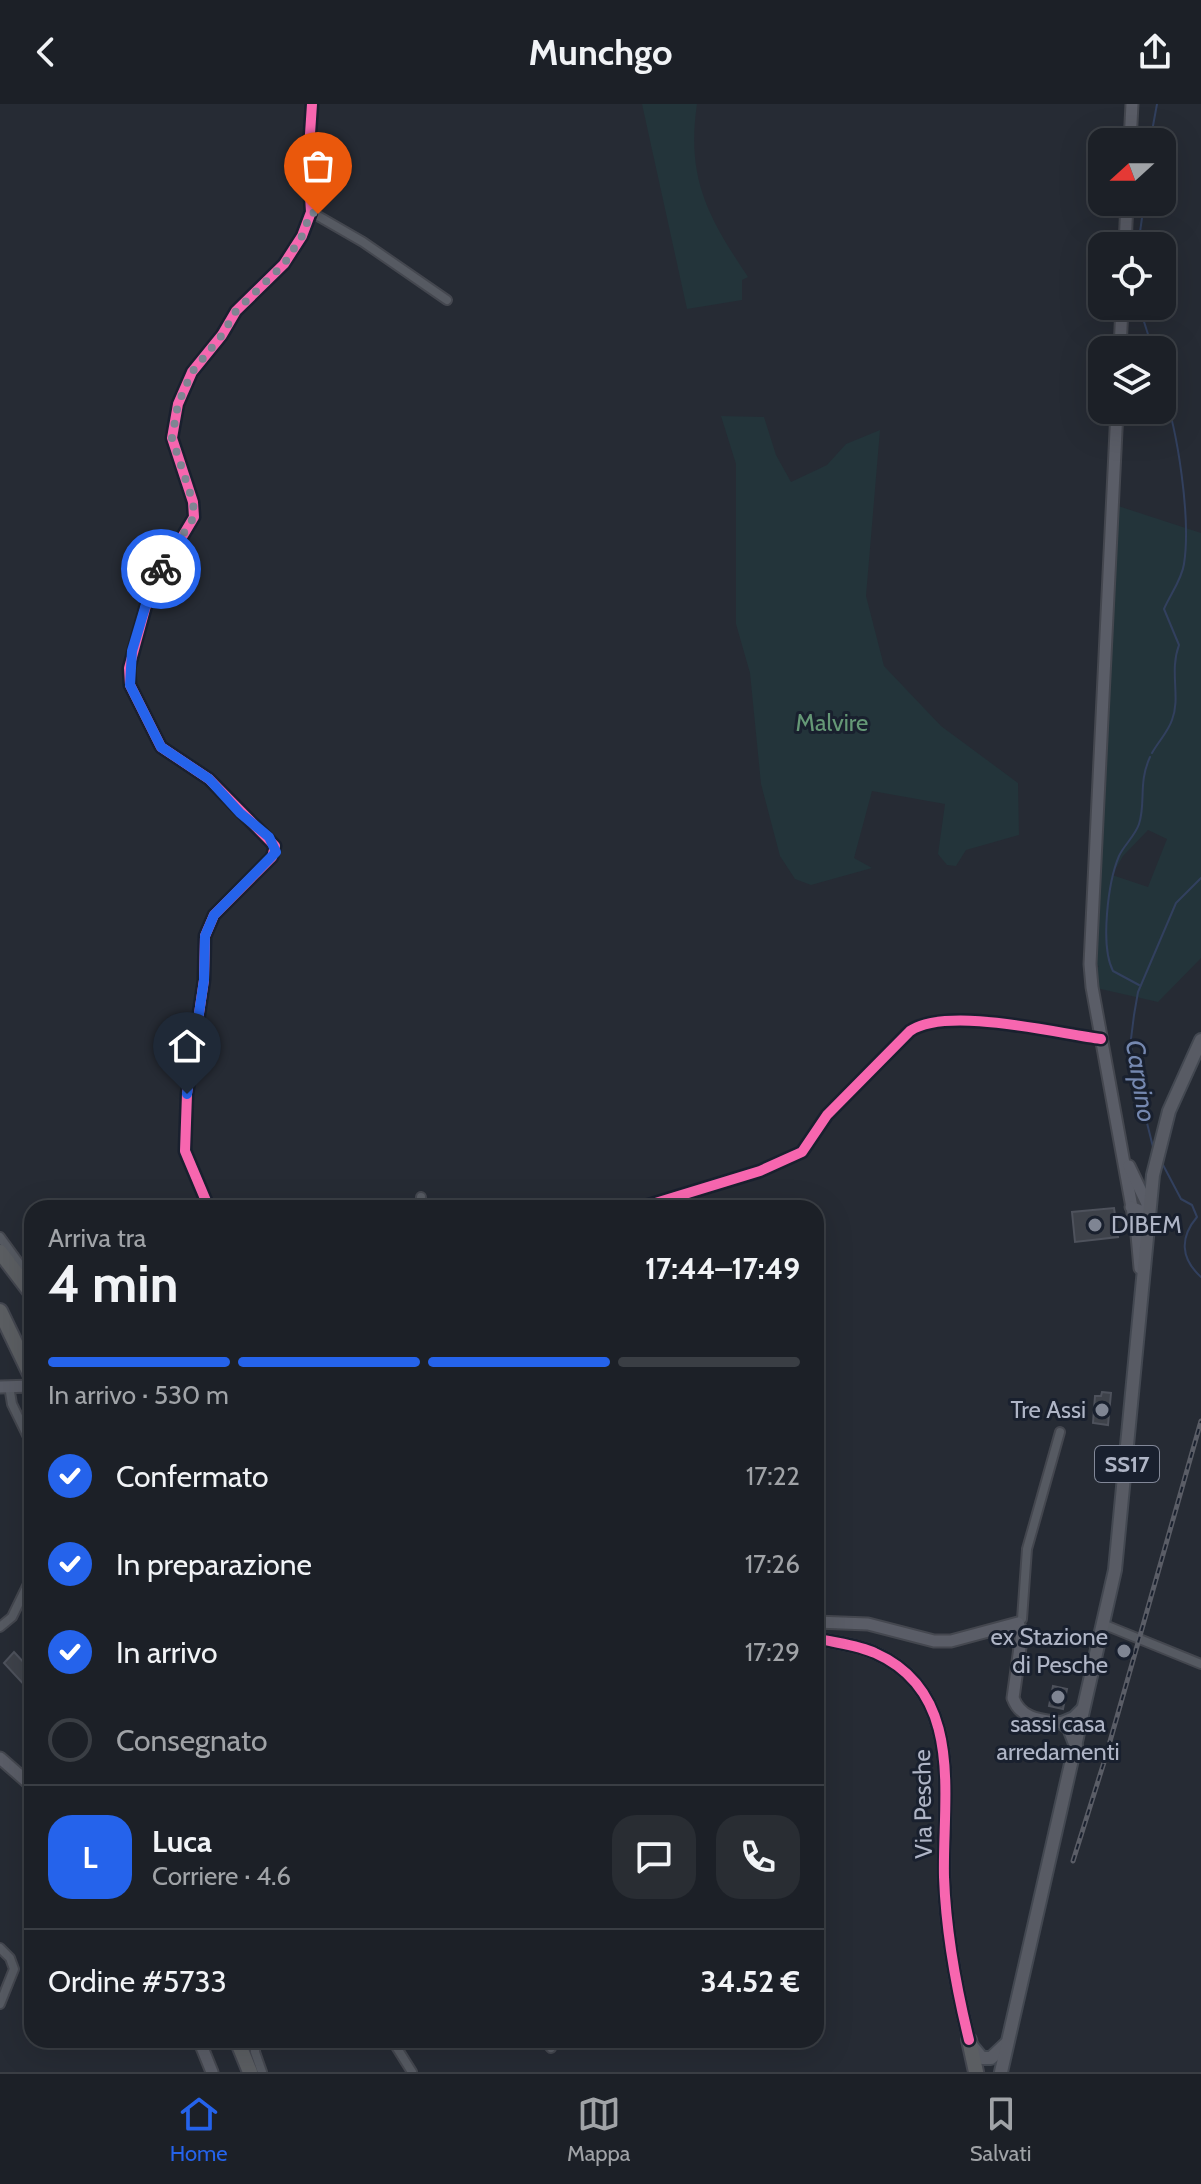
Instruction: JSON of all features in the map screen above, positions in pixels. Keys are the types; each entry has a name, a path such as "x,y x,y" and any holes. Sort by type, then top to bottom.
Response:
{"highway":[{"path":"0,1252 24,1284"},
{"path":"0,1311 24,1360"},
{"path":"0,1322 24,1360"},
{"path":"969,2040 976,2072"},
{"path":"240,2048 250,2072"}],"main road":[{"path":"1131,128 1132,104"},
{"path":"1116,424 1090,951 1092,987 1139,1256 1141,1303"},
{"name":"SS17","path":"1001,2072 1105,1625 1122,1509 1153,1175 1169,1111 1201,1040"},
{"path":"1122,1147 1149,1208 1143,1212 1131,1207"},
{"path":"1133,1177 1146,1182 1153,1175"},
{"path":"824,1622 868,1624 934,1641 951,1641 1018,1623 1022,1633 1013,1698 1017,1708 1036,1719 1062,1723 1069,1728 1076,1746"},
{"name":"Via Pesche","path":"824,1640 875,1653 907,1674 926,1699 944,1742 947,1922 969,2040"},
{"path":"1062,1723 1074,1718 1086,1706"},
{"path":"0,1758 24,1779"},
{"path":"969,2040 982,2058 991,2058 1008,2042"},
{"path":"202,2048 212,2072"}],"street":[{"path":"206,1200 185,1151 187,1094 204,980 205,936 214,915 272,857 275,846 209,779 161,747 130,685 129,668 150,591 194,517 193,502 172,438 178,404 192,372 222,335 236,311 289,257 311,212 308,164 312,104"},
{"path":"311,212 389,259 447,300"},
{"path":"664,1200 793,1158 808,1145 827,1115 921,1023 966,1020 1101,1039"},
{"path":"0,1237 24,1270"},
{"path":"4,1386 24,1429"},
{"path":"1018,1623 1022,1619 1027,1549 1060,1432"},
{"path":"0,1627 12,1617 24,1592"},
{"path":"1105,1625 1201,1664"},
{"path":"0,1948 10,1958 14,1969 0,2004"},
{"path":"255,2048 262,2072"},
{"path":"397,2048 412,2072"}],"green space":[{"path":"642,104 697,104 694,130 698,175 711,215 748,277 742,280 742,300 687,309"},
{"name":"Malvire","path":"721,416 764,417 776,455 791,482 827,465 846,444 880,430 866,596 884,666 941,726 1018,783 1019,835 966,850 956,866 947,865 938,854 945,804 872,791 854,858 872,868 811,885 795,879 780,856 761,784 750,673 736,624 736,464"},
{"path":"1112,504 1201,533 1201,958 1158,1002 1092,987 1091,978 1099,966 1090,964","holes":["1148,830 1167,839 1148,887 1112,875 1123,856"]}],"building":[{"name":"DIBEM","path":"1114,1208 1118,1237 1075,1242 1072,1212"},
{"name":"Tre Assi","path":"1102,1392 1111,1393 1108,1425 1093,1423 1095,1396 1101,1396"},
{"path":"14,1652 24,1663 24,1685 4,1663"},
{"name":"sassi casa arredamenti","path":"1053,1686 1067,1689 1063,1709 1049,1706"}],"waterway":[{"path":"1153,128 1157,104"},
{"path":"1140,232 1143,216"},
{"path":"1143,320 1149,336"},
{"path":"1152,753 1168,729 1174,711 1175,665 1179,645 1164,609 1181,575 1186,545 1182,475 1173,424"},
{"path":"1139,985 1113,971 1106,930 1115,867 1139,824 1144,775 1150,757"},
{"name":"Carpino","path":"1153,1147 1132,1063 1131,1039 1138,992 1176,903 1201,878"},
{"name":"Carpino","path":"1162,1163 1181,1199 1192,1205 1197,1217 1188,1232 1185,1247 1189,1262 1201,1277"}],"railway":[{"path":"1073,1861 1201,1421"}],"cycle path":[{"path":"206,1200 185,1151 187,1094 204,980 205,936 214,915 272,857 275,846 209,779 161,747 130,685 129,668 150,591 194,517 193,502 172,438 178,404 192,372 222,335 236,311 284,264 302,236 311,212 308,164 312,104"},
{"path":"665,1200 760,1171 802,1152 827,1115 910,1031 927,1024 949,1021 1002,1023 1101,1039"},
{"path":"824,1640 868,1650 904,1671 924,1694 936,1721 943,1751 945,1782 947,1918 969,2040"}],"way so far":[{"path":"161,569 194,517 193,502 172,438 178,404 192,372 222,335 236,311 284,264 302,236 311,212 318,214"}],"place":[{"name":"DIBEM","path":"1095,1225"},
{"name":"Tre Assi","path":"1102,1410"},
{"name":"ex Stazione di Pesche","path":"1124,1651"},
{"name":"sassi casa arredamenti","path":"1058,1697"}],"route":[{"path":"161,569 150,591 132,651 130,685 161,747 209,779 240,813 269,837 276,852 207,926 204,980 187,1094"}]}
